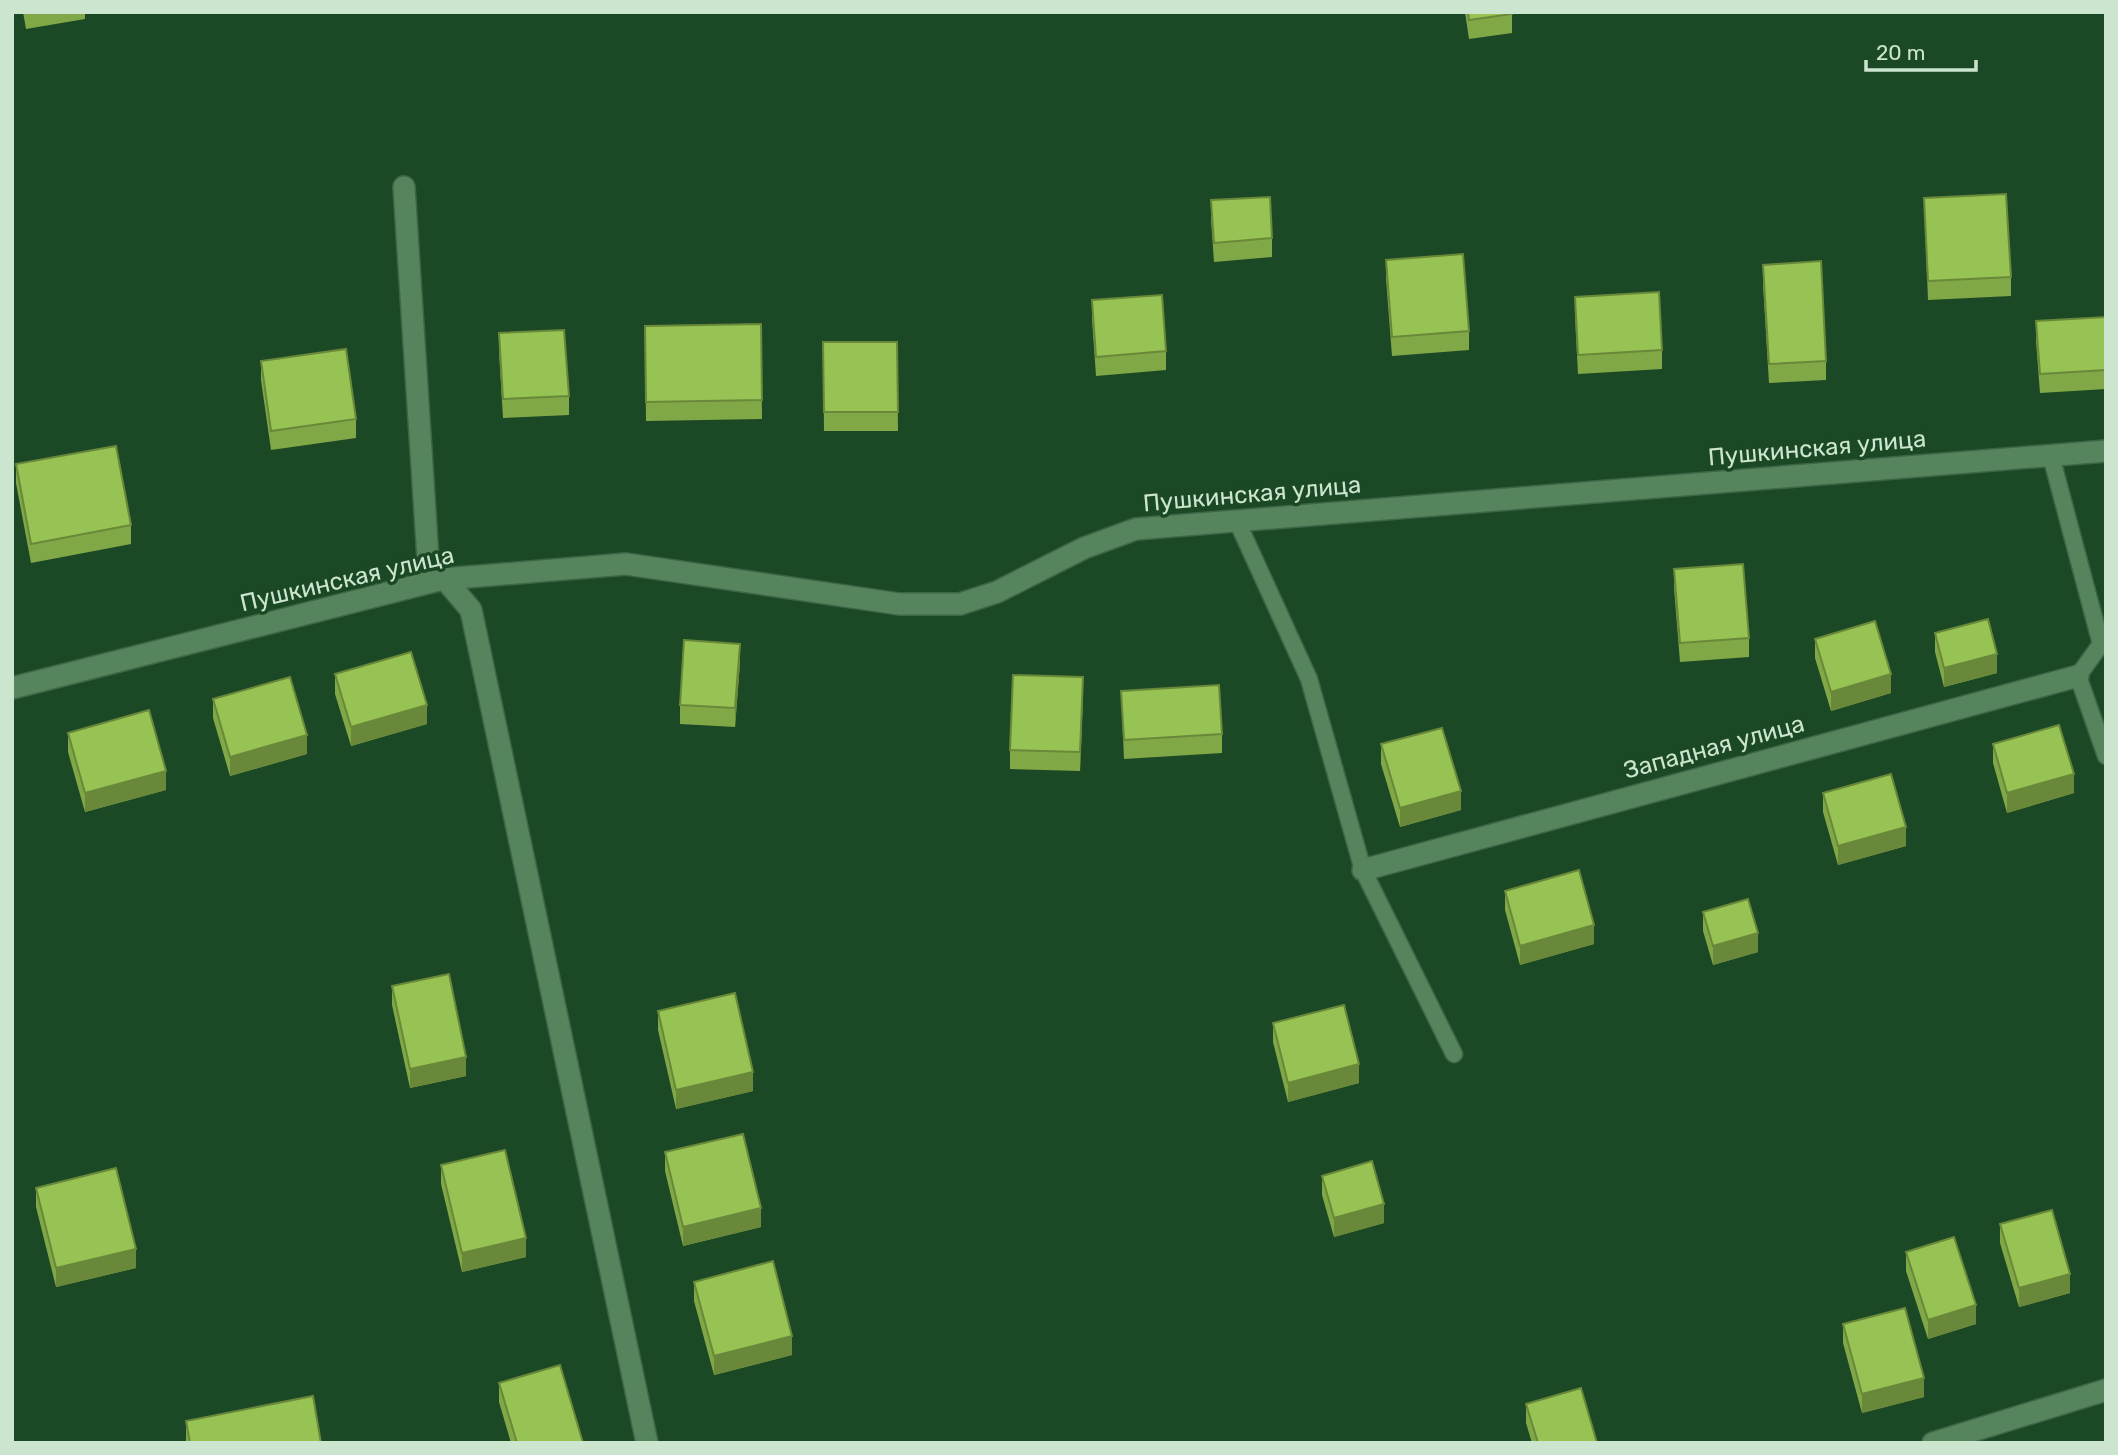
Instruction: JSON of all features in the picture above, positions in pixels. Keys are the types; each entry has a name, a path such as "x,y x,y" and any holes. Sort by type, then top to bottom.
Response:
{"street":[{"path":"404,187 428,559 471,610 647,1443"},
{"name":"Пушкинская улица","path":"12,688 443,579 626,564 899,604 960,604 998,592 1084,548 1136,529 2106,452"},
{"name":"Западная улица","path":"1363,870 2078,676"},
{"path":"1933,1443 2106,1390"}],"lane":[{"path":"2051,456 2101,644 2078,676 2106,756"},
{"path":"1237,520 1309,679 1363,870 1454,1054"}],"building":[{"path":"1468,12 1512,12 1512,14 1469,20"},
{"path":"2006,194 2011,277 1928,281 1924,198"},
{"path":"1270,197 1272,238 1214,243 1211,200"},
{"path":"1463,254 1469,331 1392,337 1386,260"},
{"path":"1821,261 1826,361 1769,364 1763,265"},
{"path":"1659,292 1662,350 1578,355 1575,297"},
{"path":"1162,295 1166,351 1096,357 1092,300"},
{"path":"2106,317 2106,370 2040,374 2036,321"},
{"path":"761,324 762,400 646,402 645,326"},
{"path":"564,330 569,396 503,399 499,333"},
{"path":"823,342 897,342 898,412 824,412"},
{"path":"346,349 356,419 271,431 261,361"},
{"path":"116,446 131,525 31,544 16,464"},
{"path":"1743,564 1749,638 1680,643 1674,569"},
{"path":"1988,619 1997,654 1944,668 1935,633"},
{"path":"1875,621 1891,674 1831,692 1815,639"},
{"path":"684,640 740,644 735,708 680,705"},
{"path":"411,652 427,705 351,727 335,674"},
{"path":"1013,675 1083,677 1080,752 1010,750"},
{"path":"290,677 307,735 230,757 213,699"},
{"path":"1219,685 1222,734 1124,740 1121,691"},
{"path":"149,710 166,771 85,793 68,733"},
{"path":"2059,725 2074,774 2007,793 1993,744"},
{"path":"1442,728 1461,791 1400,808 1381,744"},
{"path":"1891,774 1906,827 1838,846 1823,793"},
{"path":"1579,870 1594,925 1520,946 1505,891"},
{"path":"1748,899 1758,933 1713,946 1703,912"},
{"path":"449,974 466,1057 410,1069 392,986"},
{"path":"735,993 753,1072 676,1090 658,1011"},
{"path":"1344,1005 1359,1064 1288,1083 1273,1023"},
{"path":"743,1134 761,1208 683,1227 665,1152"},
{"path":"505,1150 526,1238 462,1253 441,1165"},
{"path":"1372,1161 1384,1204 1334,1218 1322,1176"},
{"path":"116,1168 136,1249 56,1268 36,1188"},
{"path":"2052,1210 2070,1274 2019,1288 2000,1224"},
{"path":"1954,1237 1976,1305 1928,1320 1906,1252"},
{"path":"773,1261 792,1336 714,1356 694,1282"},
{"path":"1905,1308 1924,1378 1862,1394 1843,1324"},
{"path":"560,1365 583,1443 517,1443 499,1383"},
{"path":"1581,1388 1597,1443 1538,1443 1526,1404"},
{"path":"313,1396 321,1443 190,1443 186,1421"}]}
